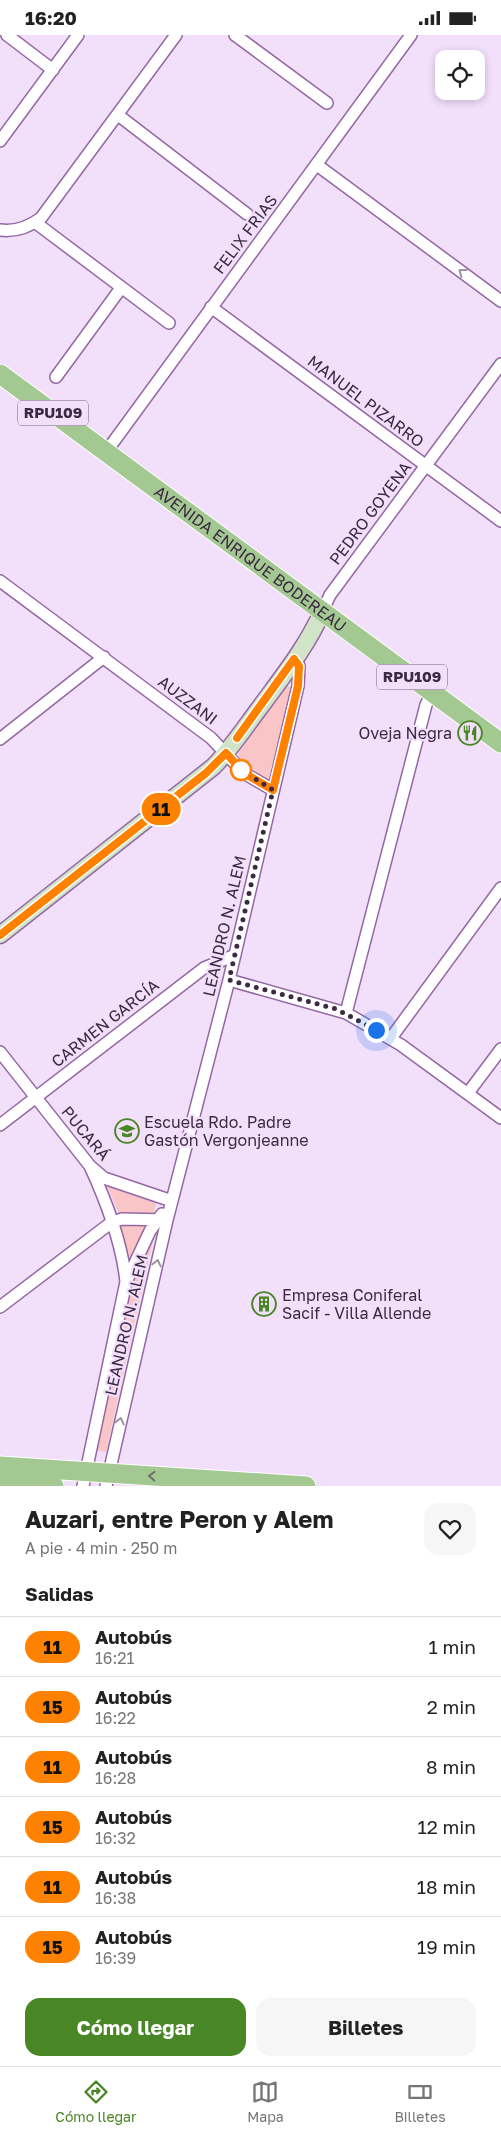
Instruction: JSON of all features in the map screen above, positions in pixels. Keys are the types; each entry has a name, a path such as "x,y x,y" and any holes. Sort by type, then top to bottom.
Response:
{"main road":[{"name":"AVENIDA ENRIQUE BODEREAU","path":"0,374 501,743"},
{"path":"0,935 206,773 226,753 294,659 314,629 322,612"},
{"path":"0,1466 85,1479 108,1473 306,1486"},
{"path":"0,1482 54,1486"}],"street":[{"path":"7,35 53,70"},
{"path":"0,141 78,35"},
{"path":"0,230 13,231 42,219 176,35"},
{"path":"235,35 327,103"},
{"name":"FELIX FRIAS","path":"106,453 411,35"},
{"path":"118,115 248,214"},
{"path":"318,165 501,301"},
{"path":"36,223 169,323"},
{"path":"56,377 121,288"},
{"name":"MANUEL PIZARRO","path":"211,307 501,521"},
{"name":"PEDRO GOYENA","path":"322,612 330,595 501,364"},
{"name":"AUZZANI","path":"0,581 211,738 244,773 273,790"},
{"path":"0,739 104,657"},
{"name":"LEANDRO N. ALEM","path":"108,1473 163,1219 172,1201 229,980 298,686 299,666 294,659"},
{"path":"346,1013 426,705 432,692"},
{"path":"391,1038 501,888"},
{"name":"CARMEN GARCÍA","path":"0,1125 204,968 235,955"},
{"path":"229,980 346,1013 391,1038 501,1118"},
{"path":"468,1093 501,1049"},
{"name":"PUCARÁ","path":"0,1052 90,1166 104,1178 172,1201"},
{"name":"LEANDRO N. ALEM","path":"90,1166 101,1189 112,1222 124,1262 126,1282"},
{"path":"0,1307 112,1222 122,1219 163,1219"},
{"name":"LEANDRO N. ALEM","path":"85,1479 126,1282 150,1231 163,1219"},
{"path":"90,1454 108,1473"}],"shaded area":[{"path":"286,684 292,689 268,780 240,760 238,754"},
{"path":"106,1183 157,1199 154,1213 118,1212"},
{"path":"120,1225 146,1226 131,1257 127,1257"},
{"path":"154,1236 106,1452 95,1450 131,1288"}],"bus line":[{"name":"11","path":"0,935 206,773 226,753 244,773 273,790 300,674 299,666 294,659 237,738"}],"place":[{"name":"Oveja Negra","path":"470,733"},
{"name":"Escuela Rdo. Padre Gastón Vergonjeanne","path":"127,1131"},
{"name":"Empresa Coniferal Sacif - Villa Allende","path":"264,1304"}],"route":[{"path":"241,770 273,790 229,980 336,1009 376,1030"}]}
